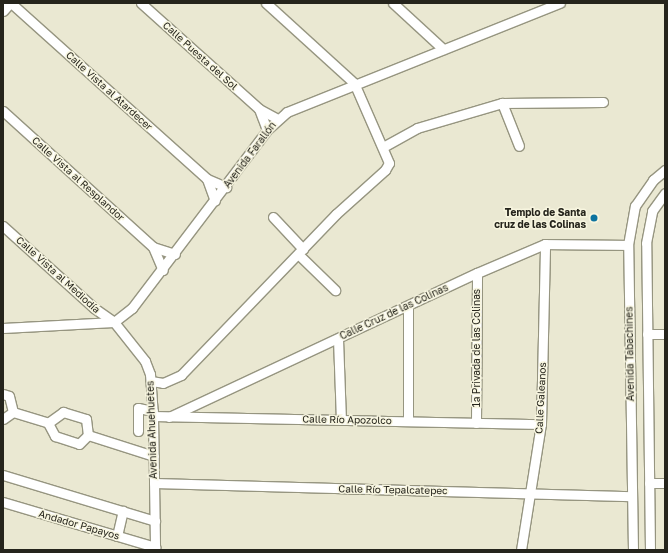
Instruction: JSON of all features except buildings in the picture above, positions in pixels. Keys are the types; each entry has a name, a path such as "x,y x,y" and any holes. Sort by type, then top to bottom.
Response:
{"street":[{"path":"3,10 11,3"},
{"name":"Calle Vista al Atardecer","path":"11,3 206,179 226,187"},
{"name":"Calle Puesta del Sol","path":"140,3 259,109 278,119"},
{"path":"151,381 163,383 181,375 336,214 384,170 389,163 383,146 354,83 266,3"},
{"path":"394,3 443,49"},
{"name":"Avenida Farallón","path":"114,322 132,308 163,270 267,130 278,119 298,106 560,3"},
{"path":"383,146 417,128 502,103 603,102"},
{"path":"502,103 519,146"},
{"name":"Calle Puesta del Sol","path":"259,109 267,130"},
{"name":"Calle Vista al Resplandor","path":"3,111 153,247 174,254"},
{"name":"Avenida Tabachines","path":"633,550 628,245 635,206 653,180 665,170"},
{"name":"Calle Vista al Atardecer","path":"206,179 215,201"},
{"name":"Avenida Tabachines","path":"650,550 646,243 652,211 665,193"},
{"path":"272,216 300,251 335,290"},
{"name":"Calle Vista al Mediodía","path":"3,226 94,308 114,322"},
{"name":"Calle Cruz de las Colinas","path":"169,417 477,273 545,244 628,245"},
{"name":"Calle Galeanos","path":"521,550 541,424 545,244"},
{"name":"Calle Vista al Resplandor","path":"153,247 163,270"},
{"name":"1ª Privada de las Colinas","path":"476,423 477,273"},
{"path":"408,306 408,421"},
{"path":"3,328 114,322"},
{"name":"Avenida Ahuehuetes","path":"114,322 145,361 151,381 153,413 155,549"},
{"path":"647,334 665,334"},
{"path":"338,339 341,420"},
{"path":"3,394 9,396 13,412"},
{"name":"Calle Río Apozolco","path":"138,431 139,404 153,413 169,417 541,424"},
{"path":"3,419 13,412"},
{"path":"13,412 48,423 55,436 79,444 88,435"},
{"path":"48,423 63,412 86,419 88,435"},
{"path":"88,435 154,456"},
{"path":"3,475 155,521"},
{"name":"Calle Río Tepalcatepec","path":"154,483 632,496"},
{"path":"649,483 665,483"},
{"name":"Andador Papayos","path":"3,502 155,549"},
{"path":"117,536 123,511"}],"place":[{"name":"Templo de Santa cruz de las Colinas","path":"594,218"}]}
